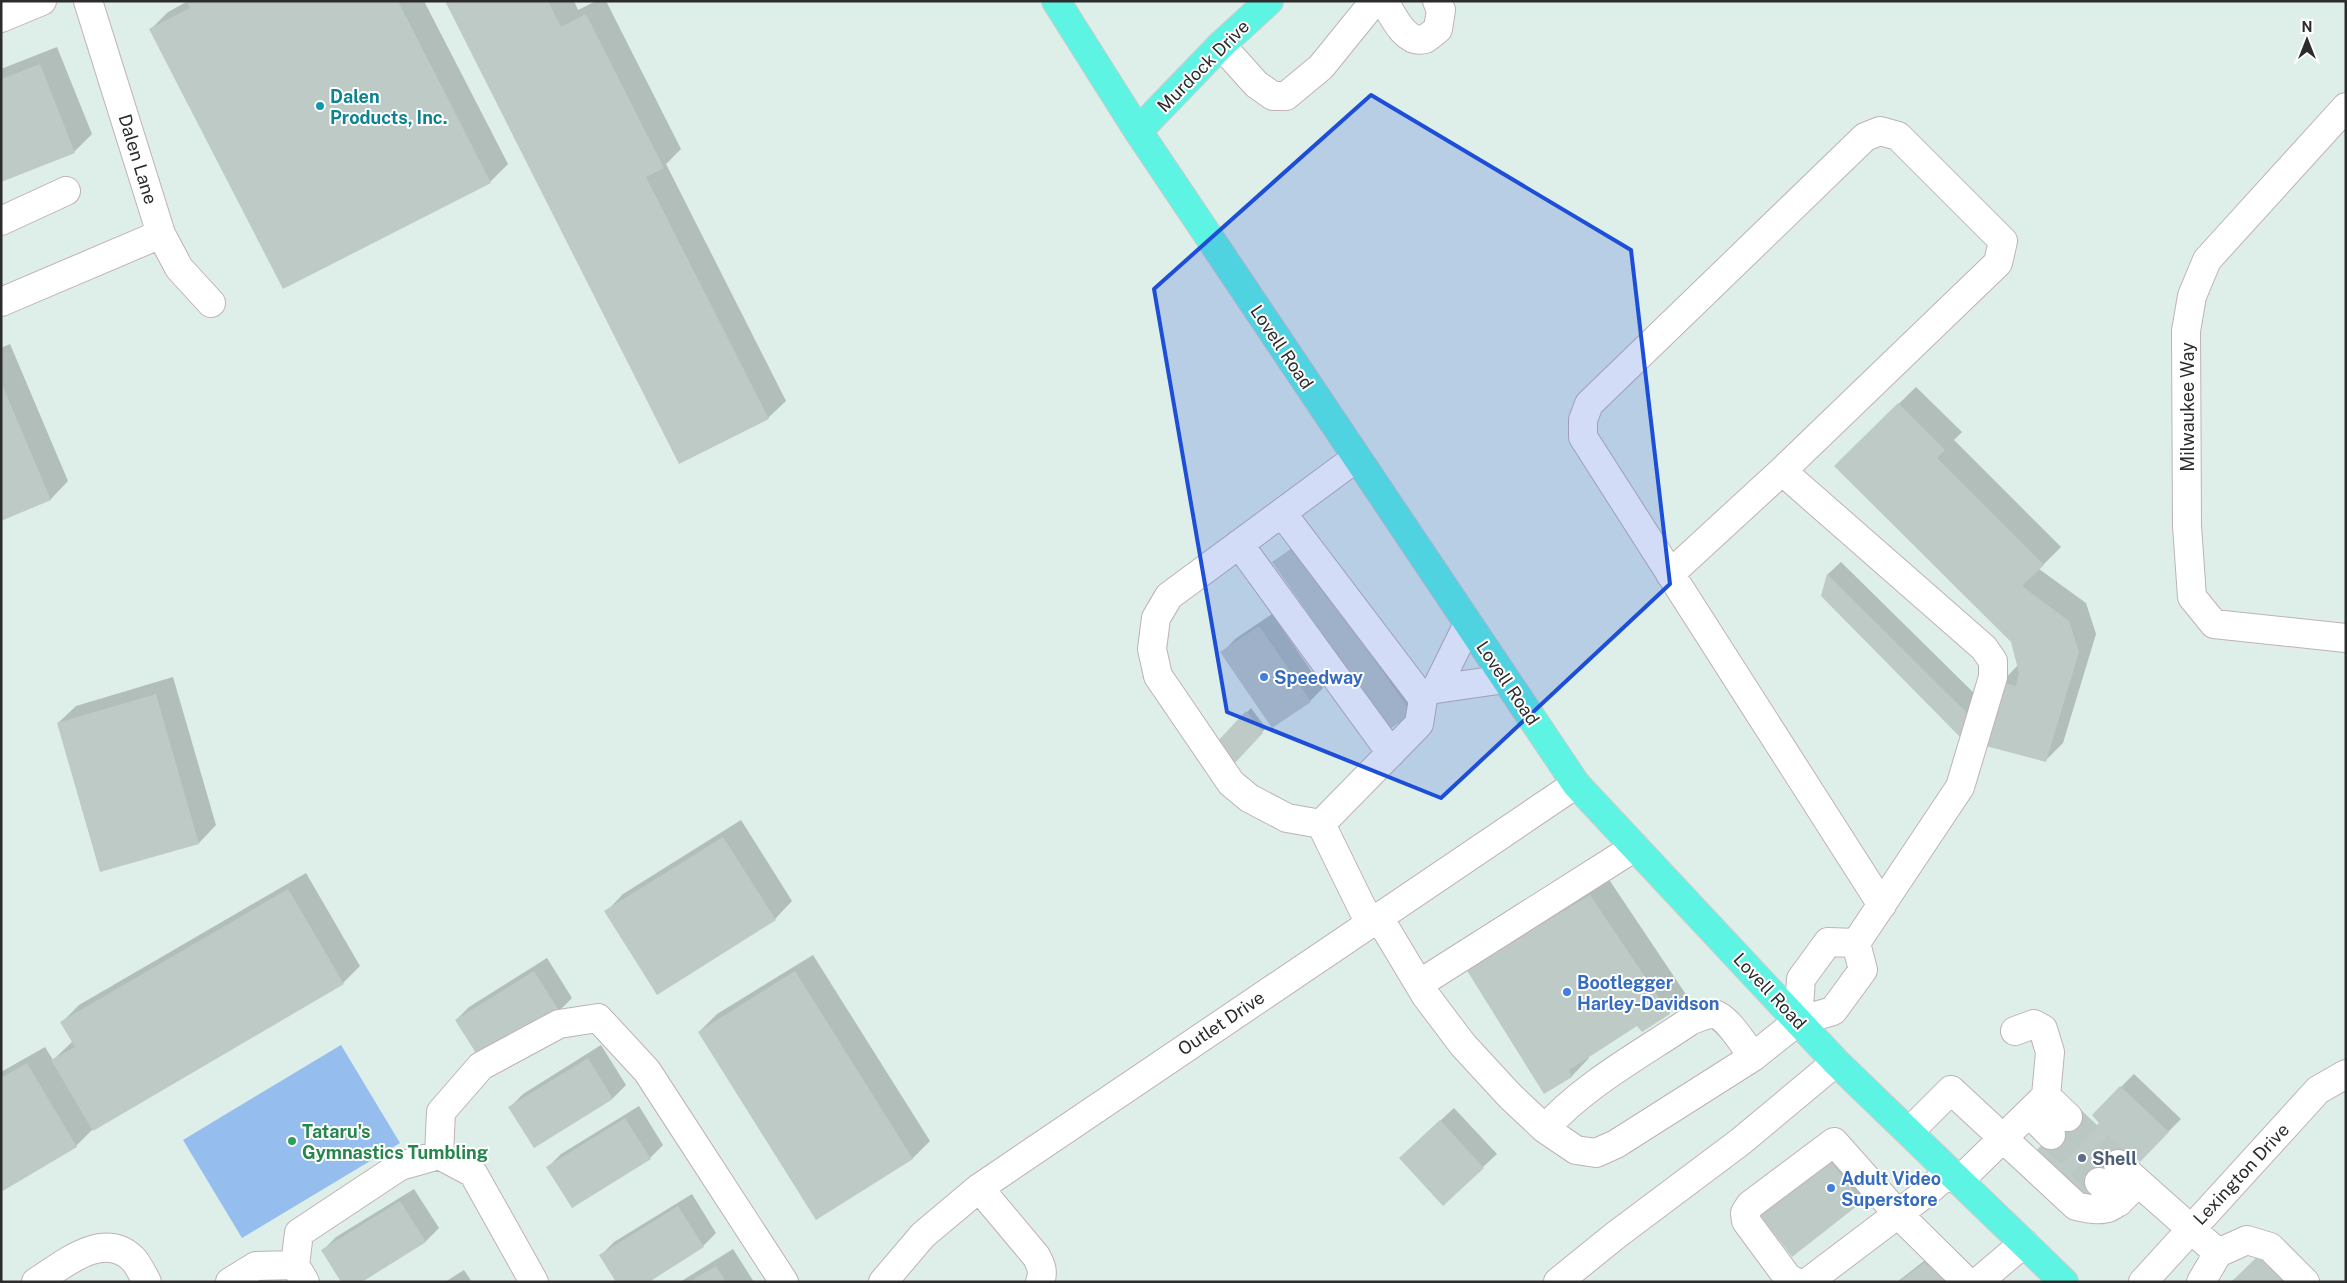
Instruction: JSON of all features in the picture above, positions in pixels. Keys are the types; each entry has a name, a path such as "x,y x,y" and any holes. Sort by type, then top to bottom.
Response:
{"main road":[{"name":"Lovell Road","path":"1056,1 1138,131 1576,784 1836,1062 2064,1282"},
{"name":"Murdock Drive","path":"1138,131 1221,46 1269,1"}],"street":[{"path":"1,18 42,1"},
{"name":"Dalen Lane","path":"88,1 161,234 179,268 212,304"},
{"path":"1221,46 1256,84 1273,96 1286,96 1321,67 1372,1"},
{"path":"1384,1 1404,32 1415,39 1425,39 1438,29 1442,10 1437,1"},
{"name":"Milwaukee Way","path":"2346,107 2207,260 2192,296 2186,331 2187,526 2192,597 2214,624 2346,638"},
{"path":"1670,574 1782,472 1998,263 2003,241 1898,136 1880,131 1865,136 1589,404 1583,420 1583,437 1670,574 1882,905"},
{"path":"1,220 66,191"},
{"path":"1,302 161,234"},
{"path":"1321,824 1287,818 1249,798 1231,783 1158,676 1152,649 1156,618 1169,596 1356,458"},
{"path":"1321,824 1374,919 1464,1045 1510,1096 1545,1129 1576,1150 1596,1153 1616,1144 1753,1056 1798,1021 1832,1011 1863,970 1856,943 1960,787 1993,677 1993,661 1984,648 1782,472"},
{"path":"1282,512 1429,694"},
{"path":"1239,544 1391,753"},
{"path":"1321,824 1419,724 1429,694 1468,624"},
{"path":"1429,694 1506,680"},
{"name":"Outlet Drive","path":"883,1282 924,1235 979,1188 1576,784"},
{"path":"1417,981 1635,848"},
{"path":"1798,1021 1801,979 1828,942 1856,943"},
{"path":"1545,1129 1579,1096 1690,1021 1703,1016 1714,1014 1724,1019 1753,1056"},
{"path":"439,1155 440,1112 482,1066 559,1024 598,1018 647,1071 784,1282"},
{"path":"1808,1282 1897,1213 1955,1176 2004,1139 2038,1105 2050,1052 2043,1029 2034,1024 2015,1031"},
{"path":"1558,1282 1616,1235 1740,1142 1836,1062"},
{"name":"Lexington Drive","path":"2143,1282 2318,1090 2346,1074"},
{"path":"1909,1132 1950,1090 2076,1206 2092,1210 2111,1208 2138,1182"},
{"path":"2038,1105 2060,1126"},
{"path":"1796,1282 1788,1278 1746,1221 1745,1213 1750,1205 1834,1142 1897,1213 1967,1282"},
{"path":"230,1282 256,1266 300,1274 299,1233 400,1166 439,1155 473,1173 534,1282"},
{"path":"2119,1202 2108,1173 2138,1182 2218,1252"},
{"path":"979,1188 1036,1256 1042,1266 1040,1282"},
{"path":"2202,1282 2218,1252 2247,1240 2270,1247 2305,1282"},
{"path":"1978,1282 2024,1243"},
{"path":"36,1282 87,1251 104,1247 118,1250 133,1259 147,1282"}],"highlighted area":[{"path":"1371,95 1631,250 1670,584 1441,798 1227,712 1154,289"}],"shaded area":[{"name":"Tataru's Gymnastics Tumbling","path":"341,1045 400,1143 242,1238 183,1140"}],"building":[{"name":"Dalen Products, Inc.","path":"187,1 398,1 491,183 283,289 149,29 190,8"},
{"path":"445,1 548,1 561,27 586,14 664,168 646,177 769,419 679,464"},
{"path":"40,64 75,153 1,182 1,79"},
{"path":"1,382 51,500 1,521"},
{"path":"1898,403 1945,450 1937,458 2044,565 2022,586 2069,621 2079,652 2046,762 1986,746 2000,682 2016,686 2019,673 2011,642 1834,466"},
{"path":"1295,546 1412,714 1390,729 1272,562"},
{"path":"1827,574 1968,714 1962,739 1821,596"},
{"path":"1259,626 1311,702 1272,728 1220,652"},
{"path":"156,694 199,844 100,872 57,723"},
{"path":"1246,711 1263,733 1232,766 1215,744"},
{"path":"723,837 776,920 657,995 604,911"},
{"path":"288,889 344,984 93,1131 51,1060 75,1047 60,1022"},
{"name":"Bootlegger Harley-Davidson","path":"1590,895 1670,1014 1642,1032 1637,1026 1569,1070 1572,1077 1544,1094 1466,969"},
{"path":"534,971 560,1012 481,1061 455,1020"},
{"path":"795,971 913,1159 816,1220 698,1032"},
{"path":"588,1058 613,1099 534,1148 508,1107"},
{"path":"27,1063 77,1147 1,1192 1,1078"},
{"name":"Shell","path":"2120,1086 2169,1132 2140,1162 2129,1151 2084,1199 2035,1152 2069,1116 2088,1134 2099,1123 2092,1115"},
{"path":"625,1118 651,1159 572,1208 546,1167"},
{"path":"1440,1120 1484,1168 1443,1206 1399,1158"},
{"path":"1831,1162 1862,1202 1792,1257 1760,1215"},
{"path":"400,1201 426,1242 362,1282 341,1282 321,1250"},
{"path":"678,1206 704,1247 649,1282 616,1282 599,1255"},
{"path":"2260,1254 2292,1282 2231,1282"},
{"path":"1935,1260 1952,1282 1899,1282 1925,1262 1927,1266"},
{"path":"716,1266 726,1282 689,1282"}],"tunnel":[{"path":"2068,1117 2118,1164"},
{"path":"2051,1135 2099,1182"}],"place":[{"name":"Dalen Products, Inc.","path":"320,106"},
{"name":"Speedway","path":"1264,677"},
{"name":"Bootlegger Harley-Davidson","path":"1567,992"},
{"name":"Tataru's Gymnastics Tumbling","path":"292,1141"},
{"name":"Shell","path":"2082,1158"},
{"name":"Adult Video Superstore","path":"1831,1188"}]}
